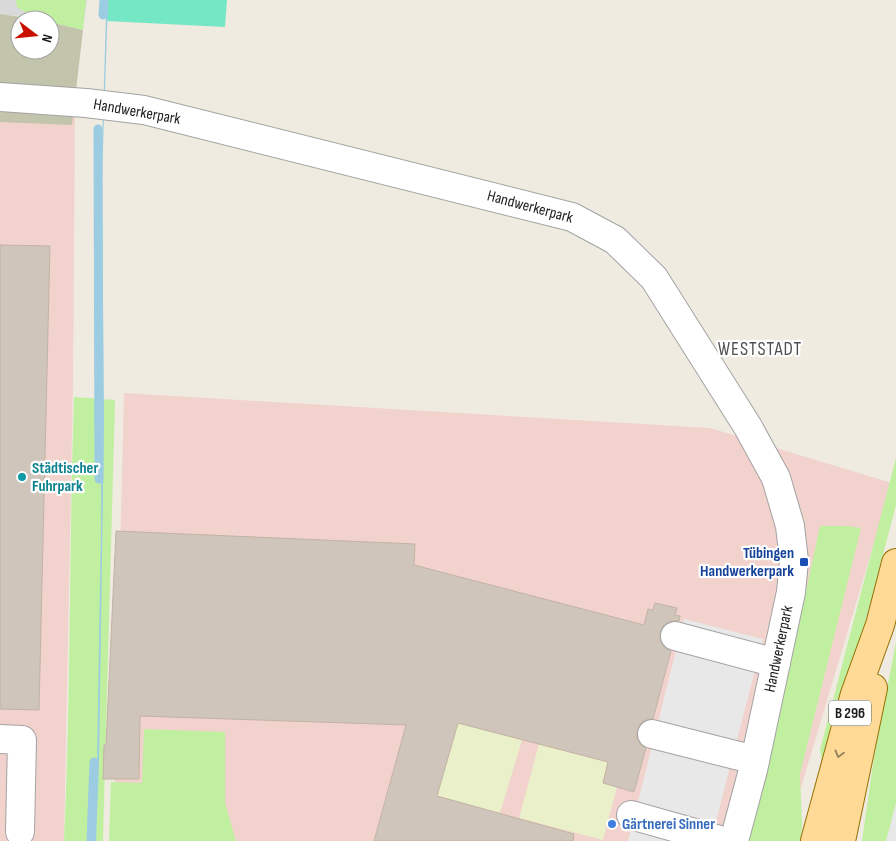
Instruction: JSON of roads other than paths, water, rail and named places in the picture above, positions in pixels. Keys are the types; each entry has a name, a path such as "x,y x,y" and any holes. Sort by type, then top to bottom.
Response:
{"main road":[{"name":"B 296","path":"815,841 855,694 880,625 896,563"},
{"name":"B 296","path":"841,841 872,701 880,625"}],"street":[{"name":"Handwerkerpark","path":"0,98 86,103 144,110 572,217 614,240 654,278 748,426 776,478 790,526 794,561 792,592 755,760 734,841"},
{"path":"675,636 776,663"},
{"path":"652,734 755,760"},
{"path":"0,739 22,740 20,832"},
{"path":"631,816 723,841"}],"water":[{"path":"108,0 102,178 104,421 99,763 96,841 94,841 101,527 101,178"}],"waterway":[{"path":"103,15 104,0"},
{"path":"98,129 99,479"},
{"path":"91,841 94,762"}],"place":[{"name":"Städtischer Fuhrpark","path":"22,477"},
{"name":"Tübingen Handwerkerpark","path":"804,562"},
{"name":"Gärtnerei Sinner","path":"612,824"}],"district":[{"name":"WESTSTADT","path":"760,349"}]}
